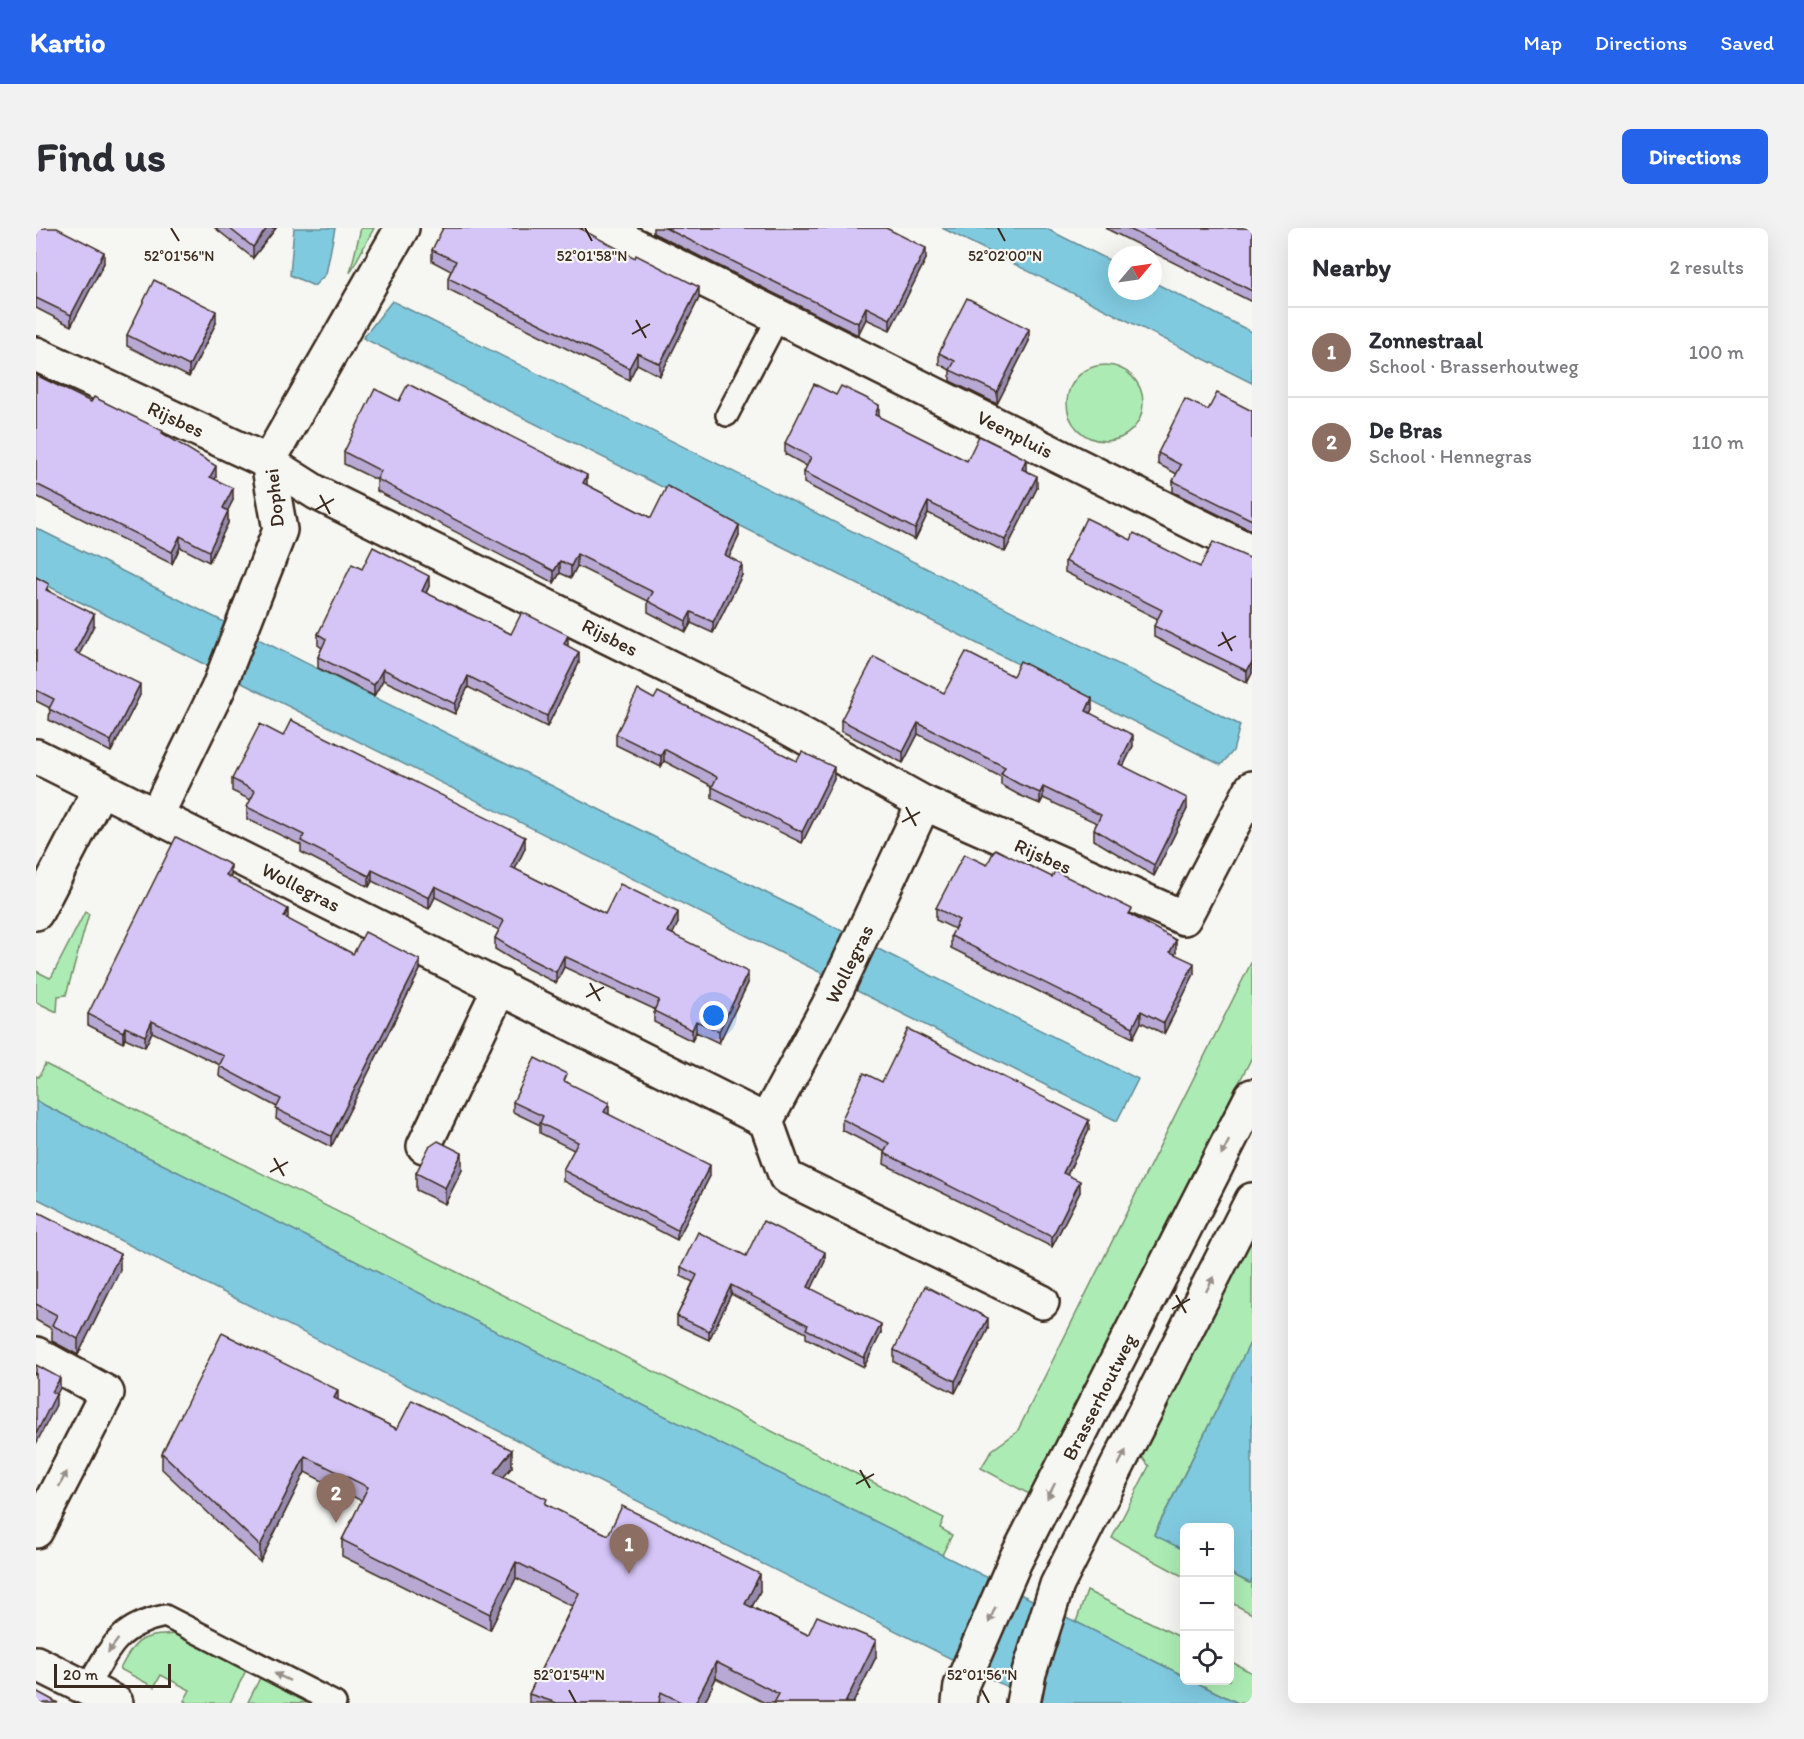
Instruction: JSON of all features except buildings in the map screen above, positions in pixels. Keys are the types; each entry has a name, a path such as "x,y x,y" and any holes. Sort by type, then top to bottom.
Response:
{"street":[{"name":"Dophei","path":"157,814 218,689 280,530 268,462 402,228"},
{"name":"Veenpluis","path":"600,228 1252,552"},
{"name":"Rijsbes","path":"36,354 268,462 317,493 758,711 924,803 1184,918 1252,788"},
{"name":"Wollegras","path":"36,756 157,814 766,1121 832,999 924,803"},
{"path":"36,913 101,788"},
{"path":"424,1146 500,987"},
{"name":"Brasserhoutweg","path":"960,1694 1015,1561 1252,1096"},
{"path":"766,1121 786,1177 1042,1302"},
{"path":"1023,1703 1029,1673 1057,1585 1252,1200"},
{"path":"36,1354 107,1393 36,1531"},
{"path":"36,1663 116,1703"}],"lane":[{"path":"727,415 779,316"},
{"path":"86,1689 113,1642 140,1621 165,1616 335,1703"}],"green space":[{"path":"361,228 374,228 350,273"},
{"path":"1098,365 1112,365 1126,371 1137,382 1143,396 1140,418 1132,430 1112,441 1098,441 1084,435 1073,424 1067,410 1067,396 1073,382 1084,371"},
{"path":"85,912 89,914 66,995 58,996 57,1012 36,1002 36,971 50,978 52,976"},
{"path":"1252,961 1252,1057 1029,1494 981,1468 992,1450 1017,1432"},
{"path":"45,1064 944,1518 940,1528 952,1535 942,1555 36,1101 36,1076 39,1077"},
{"path":"1252,1227 1252,1339 1154,1534 1180,1548 1180,1575 1112,1538 1149,1466 1139,1453"},
{"path":"1234,1575 1249,1583 1252,1579 1252,1614 1234,1604"},
{"path":"1087,1591 1180,1637 1180,1674 1076,1622"},
{"path":"177,1634 247,1668 230,1703 188,1703 184,1701 190,1690 161,1675 154,1687 120,1669 131,1650 141,1640"},
{"path":"1234,1663 1252,1673 1252,1703 1238,1703 1201,1685 1234,1685"},
{"path":"261,1676 317,1703 248,1702"}],"water":[{"path":"294,228 335,228 326,274 314,286 290,275"},
{"path":"942,228 1045,228 1108,260 1108,300 1162,300 1162,287 1252,332 1252,383"},
{"path":"392,301 1240,725 1233,751 1221,765 363,338"},
{"path":"36,528 1138,1079 1117,1121 36,580"},
{"path":"36,1101 1180,1674 1180,1685 1201,1685 1238,1703 1039,1703 36,1198"},
{"path":"1252,1339 1252,1579 1250,1583 1234,1575 1234,1523 1180,1523 1180,1548 1154,1535"}],"place":[{"name":"De Bras","path":"336,1523"},
{"name":"Zonnestraal","path":"629,1574"}]}
